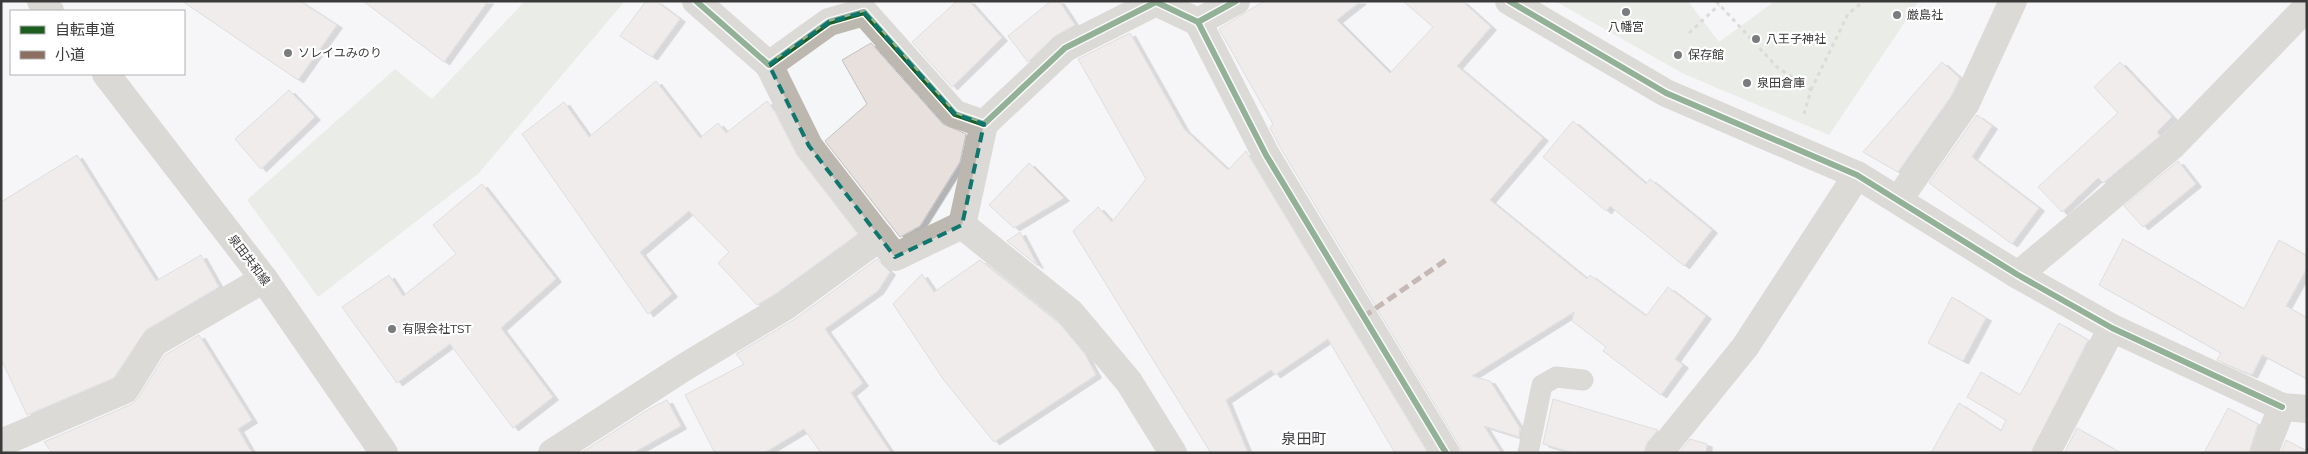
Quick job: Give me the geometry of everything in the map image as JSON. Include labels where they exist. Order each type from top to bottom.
[{"type":"main road","name":"泉田共和線","points":[[107,75],[264,279],[384,453]]},
{"type":"street","points":[[696,1],[769,65],[809,146],[895,257],[962,225]]},
{"type":"street","points":[[1198,22],[1236,1]]},
{"type":"street","points":[[1509,1],[1666,93],[1857,175],[1899,199],[2018,275],[2112,328],[2294,408],[2264,453]]},
{"type":"street","points":[[1899,199],[1966,103],[2013,1]]},
{"type":"street","points":[[962,225],[984,124],[1064,48],[1156,2],[1198,22],[1266,155],[1446,453]]},
{"type":"street","points":[[2018,275],[2172,146],[2307,7]]},
{"type":"street","points":[[769,65],[829,22],[864,12],[955,114],[984,124]]},
{"type":"street","points":[[1659,453],[1744,347],[1857,175]]},
{"type":"street","points":[[962,225],[1071,313],[1128,382],[1173,453]]},
{"type":"street","points":[[552,453],[683,368],[786,306],[880,237]]},
{"type":"street","points":[[13,444],[125,390],[154,343],[264,279]]},
{"type":"street","points":[[2046,453],[2112,328]]},
{"type":"lane","points":[[1528,453],[1542,385],[1556,377],[1583,380]]},
{"type":"path","points":[[1716,1],[1777,67],[1811,90]]},
{"type":"path","points":[[1794,148],[1811,90],[1848,14],[1864,1]]},
{"type":"path","points":[[1689,33],[1719,6]]},
{"type":"highlighted area","points":[[864,12],[955,114],[984,124],[962,225],[895,257],[809,146],[769,65],[829,22]]},
{"type":"shaded area","points":[[525,1],[625,1],[479,173],[318,297],[247,200],[395,69],[432,99]]},
{"type":"shaded area","name":"八王子神社","points":[[1555,1],[1688,1],[1719,42],[1775,1],[1919,1],[1829,135],[1684,74]]},
{"type":"building","name":"ソレイユみのり","points":[[182,1],[300,1],[337,25],[298,80]]},
{"type":"building","points":[[363,1],[488,1],[444,62]]},
{"type":"building","points":[[646,1],[656,1],[680,19],[652,57],[620,36]]},
{"type":"building","points":[[957,1],[969,1],[1002,38],[952,87],[912,42]]},
{"type":"building","points":[[1051,1],[1059,1],[1075,25],[1055,36],[1028,62],[1008,36]]},
{"type":"building","points":[[1264,1],[1361,1],[1337,20],[1390,73],[1433,27],[1403,1],[1462,1],[1491,27],[1457,66],[1543,138],[1490,200],[1587,279],[1590,275],[1646,316],[1668,287],[1706,316],[1675,359],[1683,365],[1661,395],[1603,351],[1606,347],[1572,321],[1574,312],[1472,376],[1490,381],[1520,428],[1519,437],[1484,426],[1501,453],[1462,453],[1459,445],[1280,147],[1270,128],[1273,124],[1219,29]]},
{"type":"building","points":[[1130,33],[1184,129],[1228,170],[1246,151],[1428,453],[1395,453],[1328,339],[1275,375],[1271,370],[1226,400],[1248,453],[1211,453],[1073,231],[1098,207],[1112,222],[1146,179],[1078,59]]},
{"type":"building","points":[[871,43],[943,124],[966,134],[960,162],[920,226],[900,237],[825,141],[867,104],[842,60]]},
{"type":"building","points":[[1942,62],[1960,78],[1952,95],[1898,172],[1863,152]]},
{"type":"building","points":[[2120,62],[2172,117],[2157,132],[2160,136],[2103,183],[2098,178],[2062,212],[2038,187],[2118,113],[2094,87]]},
{"type":"building","points":[[656,81],[700,138],[718,123],[726,133],[767,101],[775,112],[797,155],[858,234],[777,293],[757,305],[718,263],[729,252],[689,211],[640,252],[672,294],[648,314],[522,134],[564,102],[589,137]]},
{"type":"building","points":[[289,90],[315,117],[261,169],[235,139]]},
{"type":"building","points":[[1977,115],[1992,126],[1972,157],[2039,208],[2012,244],[1929,183]]},
{"type":"building","points":[[1573,121],[1646,184],[1650,179],[1712,230],[1684,266],[1610,206],[1606,211],[1543,157]]},
{"type":"building","points":[[77,155],[156,281],[201,255],[219,287],[146,330],[114,378],[27,415],[1,359],[1,202]]},
{"type":"building","points":[[2178,161],[2196,184],[2143,227],[2124,206]]},
{"type":"building","points":[[1029,163],[1064,198],[1014,228],[989,205]]},
{"type":"building","points":[[482,184],[556,279],[501,328],[553,397],[513,428],[450,344],[397,383],[342,307],[389,275],[403,296],[456,254],[433,225]]},
{"type":"building","points":[[1020,232],[1038,266],[1007,241]]},
{"type":"building","points":[[2123,239],[2244,309],[2279,240],[2307,256],[2307,268],[2286,306],[2307,318],[2307,379],[2262,355],[2252,375],[2217,360],[2221,353],[2099,285]]},
{"type":"building","points":[[877,259],[890,272],[878,291],[825,329],[863,383],[851,393],[891,453],[821,453],[804,429],[764,453],[715,453],[685,395],[744,364],[736,354],[795,319]]},
{"type":"building","points":[[980,260],[1060,324],[1085,354],[1096,375],[994,442],[943,379],[893,304],[922,274],[934,292]]},
{"type":"building","points":[[1952,297],[1986,318],[1963,361],[1928,343]]},
{"type":"building","points":[[2059,323],[2088,340],[2031,453],[1931,453],[1959,403],[2001,431],[2006,420],[1967,397],[1981,372],[2020,395]]},
{"type":"building","points":[[199,335],[252,420],[238,429],[252,453],[52,453],[44,442],[132,404],[138,398],[165,355]]},
{"type":"building","points":[[1553,399],[1658,430],[1647,443],[1644,453],[1573,453],[1543,444]]},
{"type":"building","points":[[667,400],[681,426],[633,453],[581,453],[649,409]]},
{"type":"building","points":[[2228,408],[2258,424],[2249,453],[2204,453]]},
{"type":"building","points":[[2077,428],[2121,453],[2064,453]]},
{"type":"building","points":[[1690,439],[1707,444],[1706,453],[1679,453]]},
{"type":"building","points":[[2286,440],[2307,451],[2307,453],[2281,453]]},
{"type":"marked path","points":[[1363,317],[1449,258]]},
{"type":"cycle path","points":[[696,1],[769,65],[829,22],[864,12],[955,114],[984,124],[1065,48],[1156,2],[1198,22],[1236,1]]},
{"type":"cycle path","points":[[1509,1],[1666,93],[1857,175],[2018,275],[2112,328],[2282,407]]},
{"type":"cycle path","points":[[1198,22],[1266,155],[1446,453]]},
{"type":"place","name":"八幡宮","points":[[1626,12]]},
{"type":"place","name":"厳島社","points":[[1897,15]]},
{"type":"place","name":"八王子神社","points":[[1756,39]]},
{"type":"place","name":"ソレイユみのり","points":[[288,53]]},
{"type":"place","name":"保存館","points":[[1678,55]]},
{"type":"place","name":"泉田倉庫","points":[[1747,83]]},
{"type":"place","name":"有限会社TST","points":[[392,329]]},
{"type":"district","name":"泉田町","points":[[1304,439]]}]
